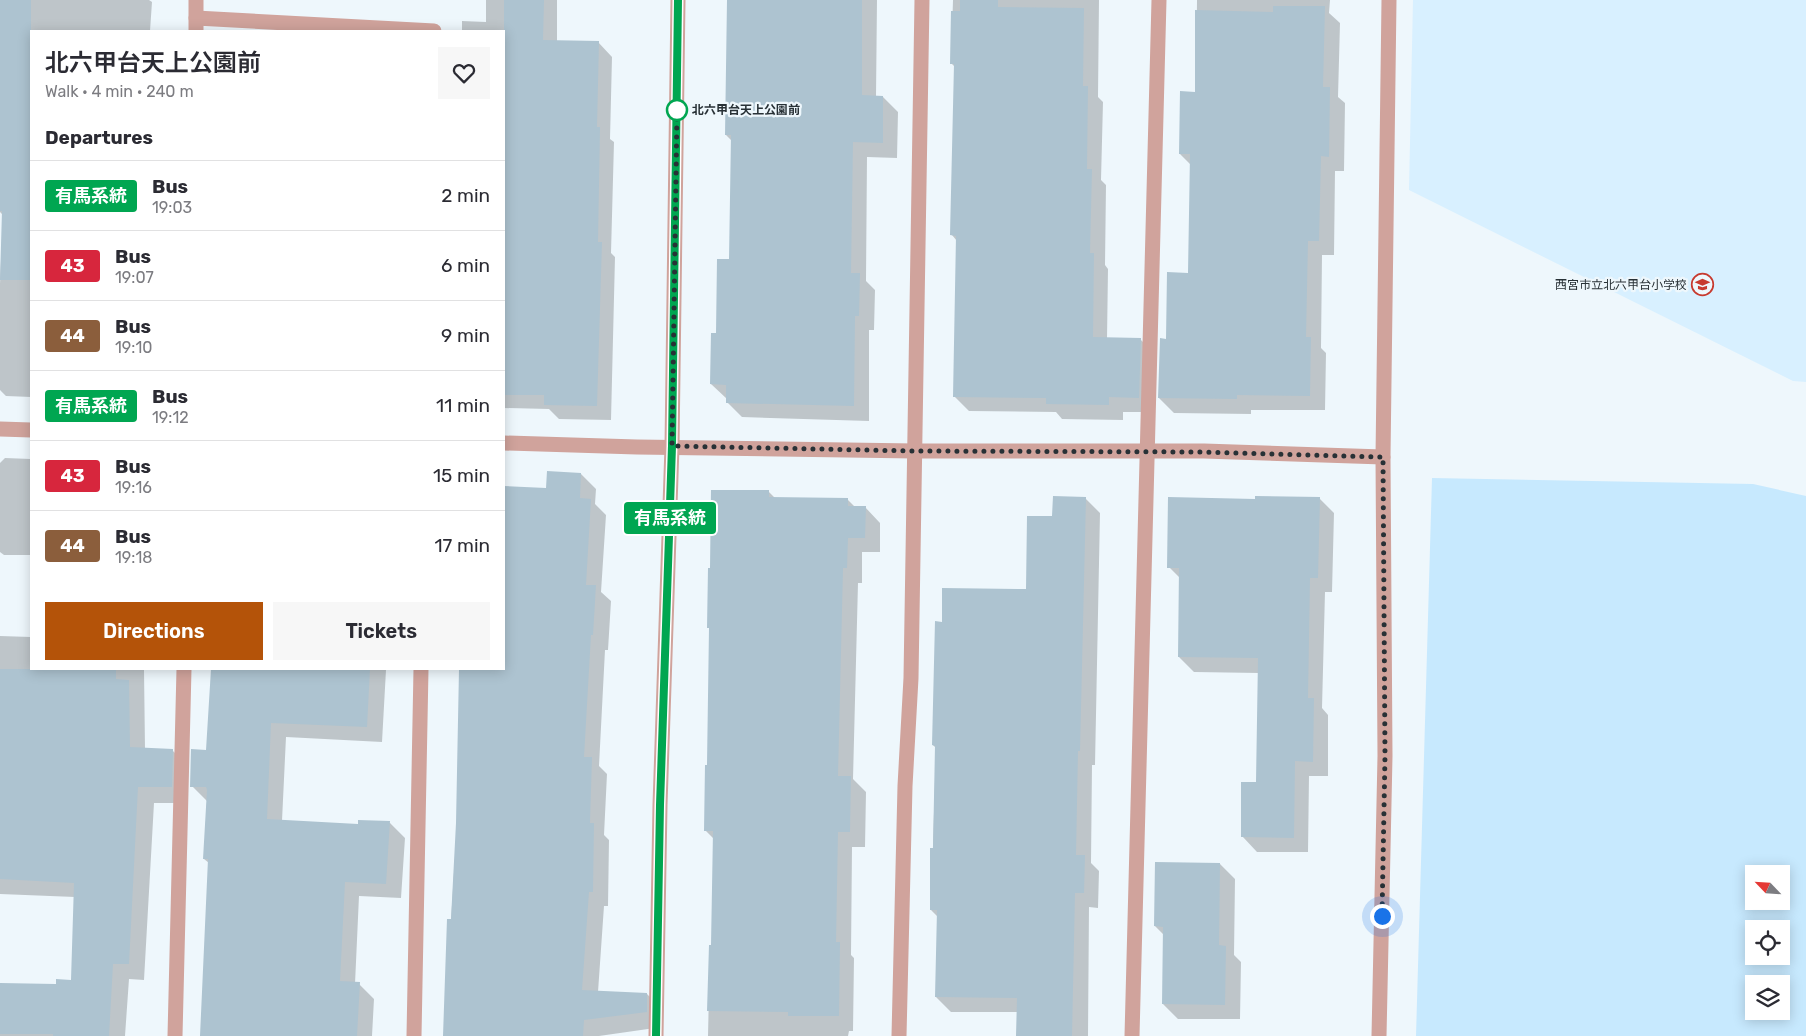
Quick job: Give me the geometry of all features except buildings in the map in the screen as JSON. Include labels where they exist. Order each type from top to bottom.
[{"type":"street","points":[[196,0],[196,25],[394,30]]},
{"type":"street","points":[[656,1036],[660,805],[672,446],[678,0]]},
{"type":"street","points":[[899,1036],[905,786],[911,678],[922,0]]},
{"type":"street","points":[[1132,1036],[1159,0]]},
{"type":"street","points":[[1380,1036],[1385,756],[1383,457],[1389,0]]},
{"type":"street","points":[[0,429],[30,430]]},
{"type":"street","points":[[505,443],[1383,457]]},
{"type":"street","points":[[175,1036],[184,670]]},
{"type":"street","points":[[414,1036],[421,670]]},
{"type":"shaded area","name":"西宮市立北六甲台小学校","points":[[1413,0],[1806,0],[1806,382],[1793,381],[1409,190]]},
{"type":"shaded area","points":[[1432,478],[1753,484],[1806,496],[1806,1036],[1416,1036]]},
{"type":"bus line","name":"有馬系統","points":[[656,1036],[655,1001],[660,805],[672,446],[678,0]]},
{"type":"place","name":"北六甲台天上公園前","points":[[677,110]]},
{"type":"place","name":"西宮市立北六甲台小学校","points":[[1703,285]]},
{"type":"route","points":[[677,110],[672,446],[915,451],[1204,452],[1383,457],[1385,756],[1382,916]]}]
